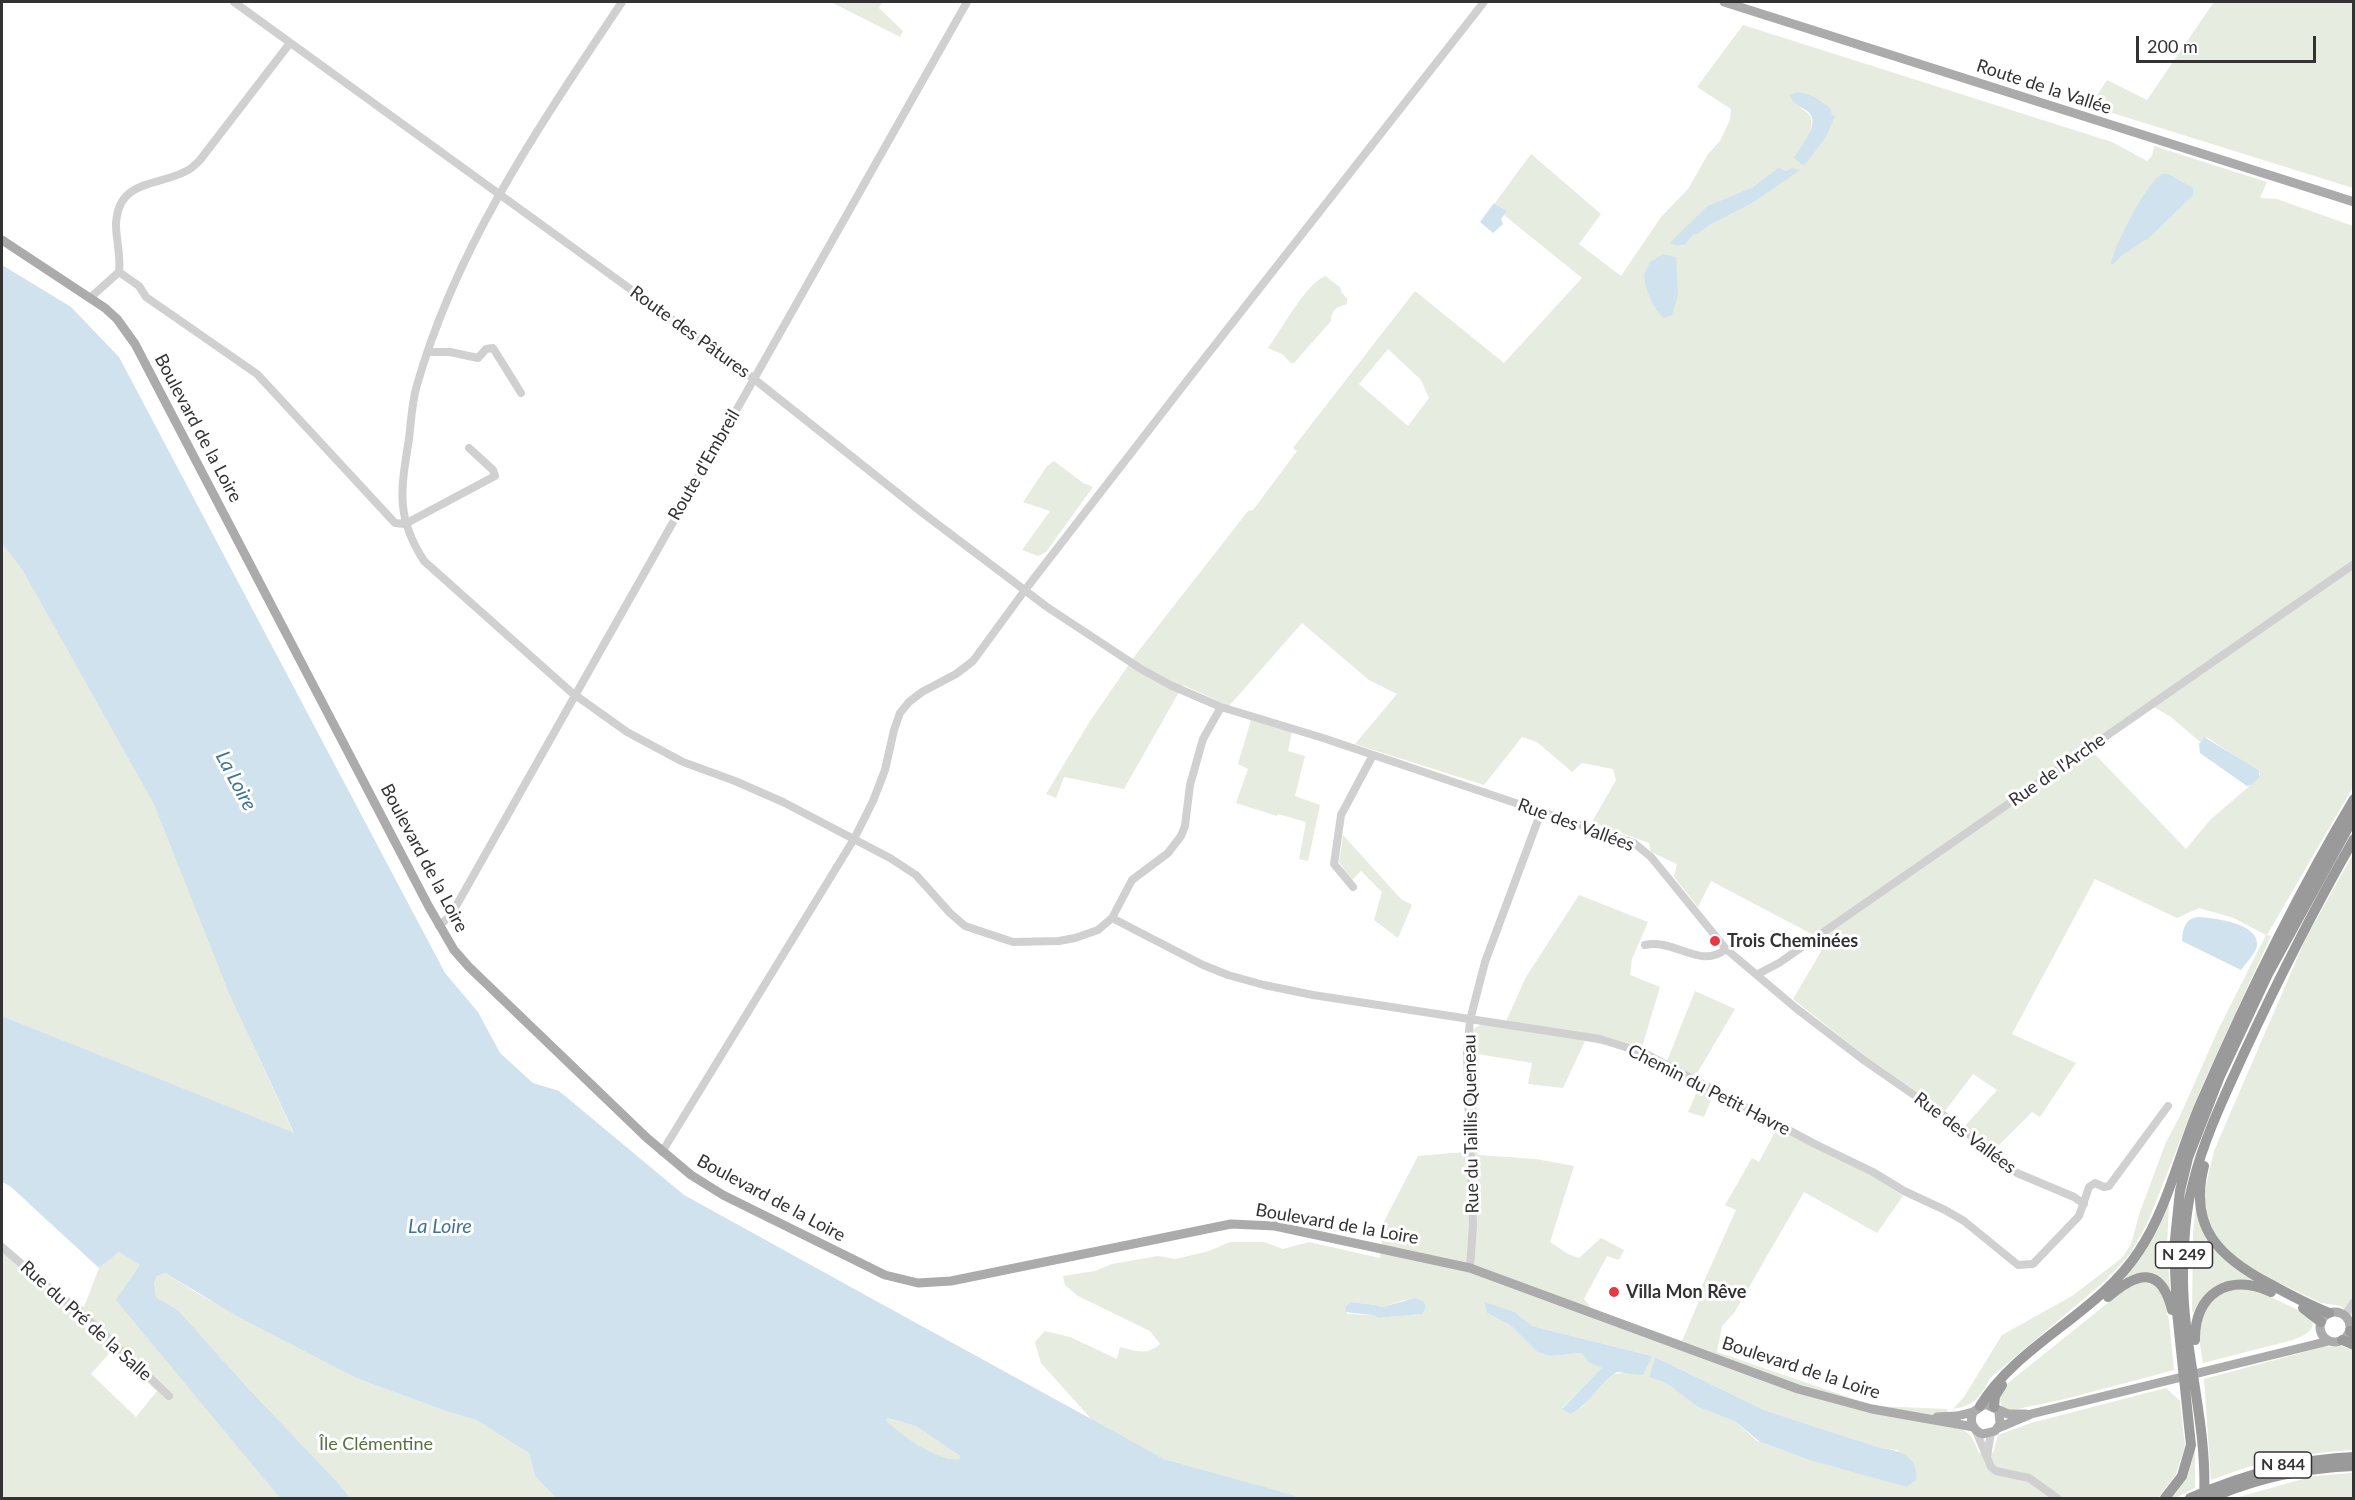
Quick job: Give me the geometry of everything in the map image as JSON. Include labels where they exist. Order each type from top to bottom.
[{"type":"highway","points":[[1976,1409],[1997,1381],[2101,1294],[2123,1273],[2138,1253],[2153,1227],[2199,1106],[2263,965],[2296,901],[2354,799]]},
{"type":"highway","name":"N 249","points":[[2165,1498],[2182,1476],[2190,1453],[2191,1440],[2177,1312],[2174,1249],[2180,1191],[2188,1158],[2220,1076],[2263,984],[2354,817]]},
{"type":"highway","name":"N 249","points":[[2204,1498],[2204,1467],[2185,1305],[2184,1249],[2192,1185],[2205,1145],[2229,1087],[2286,965],[2354,839]]},
{"type":"highway","points":[[2214,1123],[2215,1134],[2202,1174],[2200,1196],[2203,1216],[2211,1236],[2222,1253],[2246,1272],[2306,1304],[2329,1313]]},
{"type":"highway","points":[[1996,1409],[1995,1396],[2004,1383],[2122,1284],[2140,1277],[2157,1281],[2169,1298],[2186,1385]]},
{"type":"highway","points":[[2195,1392],[2195,1324],[2203,1304],[2214,1293],[2237,1284],[2253,1285],[2310,1311],[2321,1327]]},
{"type":"highway","points":[[2342,1340],[2354,1345]]},
{"type":"highway","name":"N 844","points":[[2215,1494],[2281,1466],[2354,1457]]},
{"type":"highway","name":"N 844","points":[[2190,1498],[2215,1494],[2292,1473],[2354,1466]]},
{"type":"main road","name":"Route de la Vallée","points":[[1724,2],[2354,202]]},
{"type":"main road","name":"Boulevard de la Loire","points":[[2,240],[91,297],[117,319],[135,344],[439,926],[454,950],[469,968],[662,1152],[691,1175],[723,1195],[865,1266],[908,1282],[951,1281],[1231,1224],[1275,1226],[1470,1268],[1798,1389],[1904,1416],[1975,1429]]},
{"type":"main road","points":[[2031,1414],[2008,1414],[1996,1409],[1976,1409],[1971,1420],[1975,1429],[1983,1434],[1995,1431],[2031,1414],[2297,1347],[2342,1340],[2352,1333],[2350,1322],[2345,1315],[2338,1312],[2329,1313],[2321,1327],[2297,1347]]},
{"type":"main road","points":[[2321,1327],[2329,1341]]},
{"type":"main road","name":"Boulevard de la Loire","points":[[1904,1416],[1938,1417],[1976,1409]]},
{"type":"main road","points":[[1995,1431],[2001,1420],[1996,1409]]},
{"type":"street","name":"Route des Pâtures","points":[[234,2],[754,379],[1025,590],[1115,654],[1141,669]]},
{"type":"street","points":[[622,2],[499,193],[461,268],[428,352],[417,387],[403,476],[402,510],[411,540],[424,561],[575,695],[651,747],[683,762],[759,791],[890,858],[916,875],[950,913],[965,926],[1002,939],[1026,943],[1059,941],[1089,934],[1112,918],[1132,880],[1168,853],[1181,836],[1185,826],[1190,785],[1201,746],[1209,724],[1221,707]]},
{"type":"street","name":"Route d'Embreil","points":[[439,926],[451,915],[967,2]]},
{"type":"street","points":[[662,1152],[854,839],[885,770],[900,713],[922,692],[956,674],[973,661],[1025,590],[1484,2]]},
{"type":"street","points":[[119,272],[116,223],[119,208],[130,192],[143,185],[189,170],[200,160],[290,43]]},
{"type":"street","points":[[91,297],[119,272]]},
{"type":"street","points":[[119,272],[139,286],[146,297],[257,374],[394,523],[405,524],[495,476],[493,470],[469,448]]},
{"type":"street","points":[[428,352],[450,352],[478,358],[486,349],[493,348],[521,393]]},
{"type":"street","name":"Rue de l'Arche","points":[[1758,974],[1779,963],[2354,564]]},
{"type":"street","name":"Rue des Vallées","points":[[1141,669],[1170,685],[1221,707],[1373,754],[1634,843],[1643,850],[1726,949],[1797,1009],[1865,1061],[1956,1124],[2017,1173],[2074,1197],[2084,1204]]},
{"type":"street","points":[[1353,887],[1334,864],[1341,815],[1373,754]]},
{"type":"street","name":"Rue du Taillis Queneau","points":[[1470,1268],[1473,1225],[1467,1052],[1470,1020],[1485,962],[1541,812]]},
{"type":"street","name":"Chemin du Petit Havre","points":[[1112,918],[1228,975],[1313,995],[1600,1039],[1644,1053],[1806,1140],[1945,1210],[1964,1221],[2018,1265],[2030,1265],[2039,1259],[2079,1216],[2086,1192],[2092,1184],[2109,1186],[2168,1106]]},
{"type":"street","points":[[1644,945],[1663,944],[1698,956],[1708,957],[1726,949]]},
{"type":"street","name":"Rue du Pré de la Salle","points":[[2,1247],[76,1308],[169,1396]]},
{"type":"street","points":[[2345,1315],[2354,1302]]},
{"type":"street","points":[[1975,1429],[1991,1467],[1996,1471],[2029,1478],[2057,1498]]},
{"type":"street","points":[[1987,1458],[1995,1431]]},
{"type":"green space","points":[[831,2],[882,2],[879,8],[903,31],[900,37]]},
{"type":"green space","points":[[2214,2],[2353,2],[2353,188],[2090,106],[2107,80],[2147,100]]},
{"type":"green space","points":[[1743,25],[2112,142],[2147,161],[2152,156],[2154,146],[2267,182],[2260,198],[2277,199],[2353,226],[2353,787],[2267,935],[2271,936],[2201,1088],[2147,1224],[2130,1254],[2105,1281],[1990,1378],[1972,1403],[1960,1408],[1953,1409],[1964,1397],[2002,1335],[2072,1296],[2122,1258],[2131,1244],[2140,1212],[2166,1142],[2218,1030],[2266,935],[2234,918],[2199,908],[2177,918],[2095,879],[2012,1034],[2076,1063],[2040,1117],[2032,1112],[1995,1149],[1965,1126],[1997,1090],[1973,1074],[1945,1111],[1869,1059],[1793,999],[1826,943],[1711,881],[1698,907],[1674,877],[1677,864],[1651,852],[1649,843],[1592,822],[1616,780],[1613,769],[1582,763],[1572,772],[1537,742],[1522,737],[1484,785],[1355,744],[1397,694],[1369,680],[1302,623],[1229,706],[1183,685],[1124,789],[1064,777],[1056,798],[1046,794],[1090,721],[1137,653],[1248,511],[1253,510],[1297,451],[1293,448],[1415,291],[1504,363],[1582,278],[1504,215],[1507,211],[1495,203],[1531,154],[1601,214],[1579,244],[1621,276],[1661,217],[1688,189],[1708,154],[1720,141],[1730,120],[1731,109],[1697,87]],"holes":[[[1796,106],[1834,120],[1830,124],[1826,137],[1810,132],[1811,118]],[[1779,167],[1787,171],[1799,170],[1751,204],[1708,226],[1698,234],[1694,234],[1685,245],[1671,243],[1707,206],[1753,187]],[[1388,349],[1421,380],[1429,398],[1408,426],[1359,384]],[[2147,703],[2171,717],[2200,742],[2203,738],[2208,738],[2260,773],[2260,777],[2210,820],[2186,849],[2086,745]]]},
{"type":"green space","points":[[1325,276],[1340,287],[1347,298],[1347,304],[1335,309],[1331,321],[1294,363],[1291,363],[1282,354],[1268,348],[1294,308],[1310,288]]},
{"type":"green space","points":[[1054,461],[1083,483],[1093,487],[1046,552],[1038,556],[1022,550],[1050,511],[1023,502],[1047,466]]},
{"type":"green space","points":[[2,513],[48,594],[62,640],[117,737],[169,809],[253,1045],[294,1134],[2,1016]]},
{"type":"green space","points":[[1251,720],[1292,732],[1288,751],[1305,756],[1295,796],[1320,805],[1308,861],[1299,859],[1306,822],[1278,814],[1277,816],[1236,803],[1248,769],[1238,764]]},
{"type":"green space","points":[[1343,835],[1401,899],[1412,905],[1398,938],[1374,920],[1382,892],[1361,871],[1352,880],[1339,862]]},
{"type":"green space","points":[[2353,854],[2353,1324],[2351,1316],[2341,1306],[2321,1303],[2267,1277],[2260,1292],[2311,1316],[2312,1325],[2309,1332],[2293,1340],[2203,1363],[2198,1332],[2200,1319],[2192,1311],[2193,1232],[2196,1205],[2205,1190],[2214,1151],[2306,938]]},
{"type":"green space","points":[[1579,895],[1648,922],[1632,959],[1630,975],[1660,987],[1642,1047],[1667,1061],[1695,991],[1735,1009],[1696,1075],[1716,1088],[1704,1117],[1688,1112],[1699,1087],[1621,1048],[1585,1041],[1563,1088],[1528,1084],[1532,1063],[1472,1053],[1472,1030],[1480,1025],[1504,1026],[1526,977]]},
{"type":"green space","points":[[1464,1106],[1477,1106],[1478,1155],[1536,1159],[1574,1166],[1550,1242],[1568,1254],[1579,1258],[1601,1238],[1624,1250],[1619,1260],[1607,1256],[1584,1299],[1591,1308],[1682,1341],[1699,1301],[1697,1297],[1736,1210],[1725,1205],[1752,1158],[1759,1162],[1777,1128],[1872,1175],[1903,1196],[1877,1233],[1804,1192],[1734,1313],[1722,1326],[1717,1352],[1874,1406],[1947,1409],[1948,1427],[1965,1431],[1974,1441],[1979,1453],[1993,1453],[1998,1435],[2031,1423],[2166,1388],[2180,1401],[2185,1447],[2176,1474],[2158,1498],[1297,1498],[1164,1459],[1093,1421],[1041,1363],[1035,1342],[1045,1331],[1070,1337],[1117,1359],[1120,1347],[1146,1351],[1160,1344],[1150,1331],[1078,1296],[1065,1285],[1063,1276],[1158,1256],[1176,1259],[1209,1251],[1230,1242],[1264,1242],[1283,1249],[1309,1242],[1380,1258],[1382,1243],[1379,1231],[1418,1156],[1465,1152]],"holes":[[[1404,1300],[1425,1305],[1425,1310],[1420,1314],[1378,1318],[1373,1315],[1347,1314],[1346,1306],[1350,1302],[1382,1307]],[[1484,1303],[1515,1312],[1532,1326],[1652,1356],[1624,1373],[1614,1374],[1583,1406],[1573,1413],[1562,1408],[1603,1368],[1588,1362],[1582,1353],[1550,1356],[1537,1352],[1510,1325],[1487,1313]],[[1655,1357],[1764,1410],[1881,1448],[1898,1450],[1906,1487],[1802,1457],[1757,1441],[1736,1422],[1698,1407],[1666,1383],[1649,1377]]]},
{"type":"green space","points":[[2167,1202],[2169,1204],[2167,1246],[2170,1289],[2163,1295],[2169,1321],[2174,1370],[2065,1399],[2013,1410],[2003,1409],[2000,1398],[2003,1387],[2119,1294],[2125,1277]]},
{"type":"green space","points":[[2,1243],[48,1284],[84,1307],[99,1268],[119,1252],[141,1265],[140,1326],[280,1498],[2,1498]],"holes":[[[112,1350],[157,1391],[136,1417],[91,1374]]]},
{"type":"green space","name":"Île Clémentine","points":[[165,1273],[202,1296],[356,1378],[476,1420],[529,1453],[535,1476],[556,1498],[350,1498],[178,1310],[156,1297],[154,1283],[157,1276]]},
{"type":"green space","points":[[2341,1346],[2354,1350],[2353,1450],[2281,1459],[2247,1467],[2211,1480],[2204,1379],[2323,1347]]},
{"type":"green space","points":[[888,1418],[916,1426],[960,1456],[960,1459],[950,1459],[919,1447],[884,1420]]},
{"type":"green space","points":[[2195,1444],[2195,1488],[2175,1498],[2168,1498],[2188,1475]]},
{"type":"green space","points":[[2353,1473],[2353,1498],[2235,1498],[2314,1476]]},
{"type":"water","points":[[1798,92],[1819,100],[1830,108],[1832,115],[1835,116],[1826,137],[1804,166],[1794,158],[1809,134],[1813,121],[1807,111],[1792,99],[1790,95]]},
{"type":"water","points":[[1779,167],[1786,171],[1792,168],[1800,170],[1751,204],[1708,226],[1698,234],[1694,234],[1685,245],[1670,243],[1707,206],[1753,187]]},
{"type":"water","points":[[2163,174],[2168,174],[2193,188],[2193,195],[2150,237],[2121,256],[2112,265],[2113,255],[2132,214],[2149,187]]},
{"type":"water","points":[[1494,203],[1507,211],[1501,219],[1503,224],[1493,233],[1480,222]]},
{"type":"water","points":[[1663,254],[1676,257],[1678,295],[1672,315],[1664,318],[1650,298],[1644,275],[1650,262]]},
{"type":"water","name":"La Loire","points":[[2,265],[71,307],[119,357],[445,973],[478,1012],[500,1053],[533,1083],[559,1091],[684,1195],[1164,1459],[1297,1498],[556,1498],[535,1476],[529,1453],[476,1420],[356,1378],[237,1316],[165,1273],[157,1276],[154,1283],[156,1297],[178,1310],[350,1498],[280,1498],[116,1300],[140,1265],[119,1252],[99,1268],[10,1186],[2,1182],[2,1016],[294,1133],[229,993],[154,804],[22,569],[2,543]],"holes":[[[888,1418],[916,1426],[960,1456],[960,1459],[951,1459],[930,1452],[910,1440],[885,1420]]]},
{"type":"water","points":[[2204,737],[2258,770],[2260,777],[2247,786],[2200,753],[2199,744]]},
{"type":"water","points":[[2198,917],[2235,923],[2251,932],[2256,938],[2257,946],[2241,970],[2182,941],[2187,923]]},
{"type":"water","points":[[1416,1298],[1424,1302],[1426,1308],[1422,1314],[1378,1318],[1373,1315],[1345,1312],[1350,1302],[1382,1307]]},
{"type":"water","points":[[1484,1302],[1515,1312],[1532,1326],[1652,1356],[1643,1375],[1617,1372],[1584,1405],[1571,1414],[1562,1409],[1602,1368],[1588,1362],[1582,1353],[1550,1356],[1537,1352],[1510,1325],[1487,1313]]},
{"type":"water","points":[[1655,1357],[1764,1410],[1901,1453],[1907,1456],[1915,1466],[1916,1480],[1906,1487],[1810,1460],[1760,1442],[1736,1422],[1698,1407],[1666,1383],[1649,1377]]},
{"type":"place","name":"Trois Cheminées","points":[[1715,941]]},
{"type":"place","name":"Villa Mon Rêve","points":[[1614,1292]]}]
